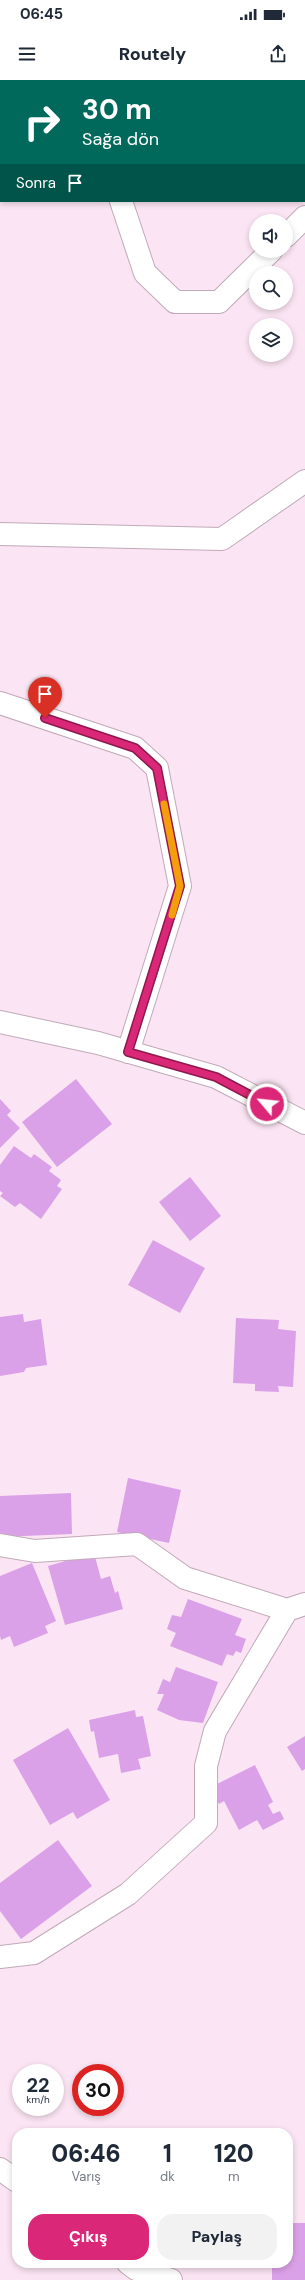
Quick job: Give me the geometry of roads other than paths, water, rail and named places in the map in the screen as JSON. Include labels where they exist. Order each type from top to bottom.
[{"type":"street","points":[[121,202],[145,273],[175,302],[219,302],[264,258]]},
{"type":"street","points":[[293,229],[305,217]]},
{"type":"street","points":[[0,534],[222,539],[305,481]]},
{"type":"street","points":[[0,702],[135,748],[157,768],[180,886],[128,1052]]},
{"type":"street","points":[[0,1022],[98,1043],[216,1077],[305,1124]]},
{"type":"street","points":[[0,1545],[35,1551],[137,1544],[185,1578],[296,1607],[215,1731],[206,1766],[206,1823],[128,1894],[34,1954],[0,1957]]},
{"type":"street","points":[[0,2169],[12,2177]]},
{"type":"street","points":[[135,2268],[171,2280]]}]
